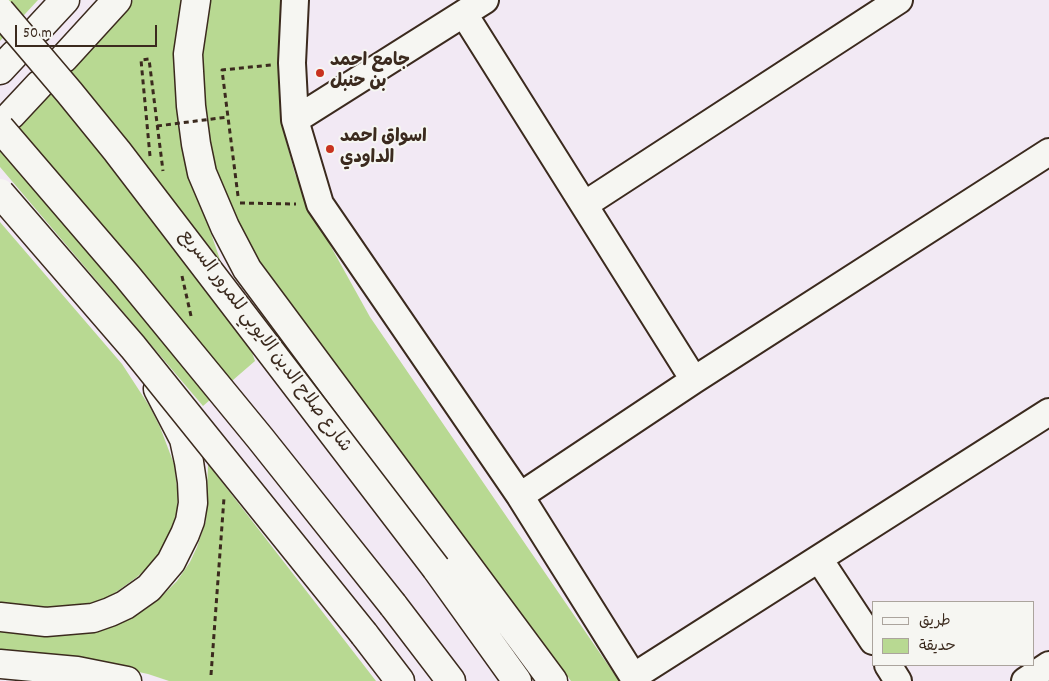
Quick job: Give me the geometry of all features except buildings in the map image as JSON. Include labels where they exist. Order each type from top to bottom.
[{"type":"highway","points":[[39,28],[65,0]]},
{"type":"highway","points":[[64,58],[118,0]]},
{"type":"highway","points":[[196,0],[188,54],[194,134],[202,173],[225,227],[248,268],[278,312],[553,681]]},
{"type":"highway","name":"شارع صلاح الدين الايوبي للمرور السريع","points":[[0,11],[117,151],[436,568],[517,681]]},
{"type":"highway","points":[[38,85],[5,122],[127,276],[260,438],[451,681]]},
{"type":"highway","points":[[0,193],[133,348],[400,681]]},
{"type":"highway","points":[[0,617],[46,622],[92,618],[110,612],[125,605],[149,588],[171,562],[185,534],[190,521],[193,503],[190,462],[184,439],[168,406],[133,348]]},
{"type":"highway","points":[[0,664],[78,671],[127,681]]},
{"type":"street","points":[[295,0],[292,63],[295,120],[320,204],[520,496],[635,679],[1049,412]]},
{"type":"street","points":[[584,205],[899,0]]},
{"type":"street","points":[[295,120],[474,7],[584,205],[694,380]]},
{"type":"street","points":[[520,496],[694,380],[1049,152]]},
{"type":"street","points":[[819,559],[872,640]]},
{"type":"street","points":[[1025,681],[1049,665]]},
{"type":"street","points":[[889,666],[898,681]]},
{"type":"path","points":[[150,164],[141,60],[149,60],[162,170]]},
{"type":"path","points":[[292,63],[222,70],[239,203],[320,204]]},
{"type":"path","points":[[158,126],[228,118]]},
{"type":"path","points":[[180,267],[192,320]]},
{"type":"path","points":[[211,675],[225,506]]},
{"type":"green space","points":[[5,0],[38,0],[0,41],[0,6]]},
{"type":"green space","points":[[133,0],[184,0],[186,156],[255,361],[203,406],[0,167],[0,144]]},
{"type":"green space","points":[[203,0],[281,0],[278,54],[279,91],[285,137],[295,174],[330,245],[370,317],[619,681],[571,681],[233,225],[219,184],[199,105]]},
{"type":"green space","points":[[0,222],[122,364],[150,407],[174,464],[178,495],[177,512],[168,538],[155,561],[112,595],[78,607],[61,610],[0,607]]},
{"type":"green space","points":[[208,464],[376,681],[169,681],[148,674],[83,660],[0,653],[0,628],[115,624],[146,609],[160,598],[177,581],[190,562],[197,547],[206,521]]},
{"type":"place","name":"جامع احمد بن حنبل","points":[[320,73]]},
{"type":"place","name":"اسواق احمد الداودي","points":[[330,149]]}]
